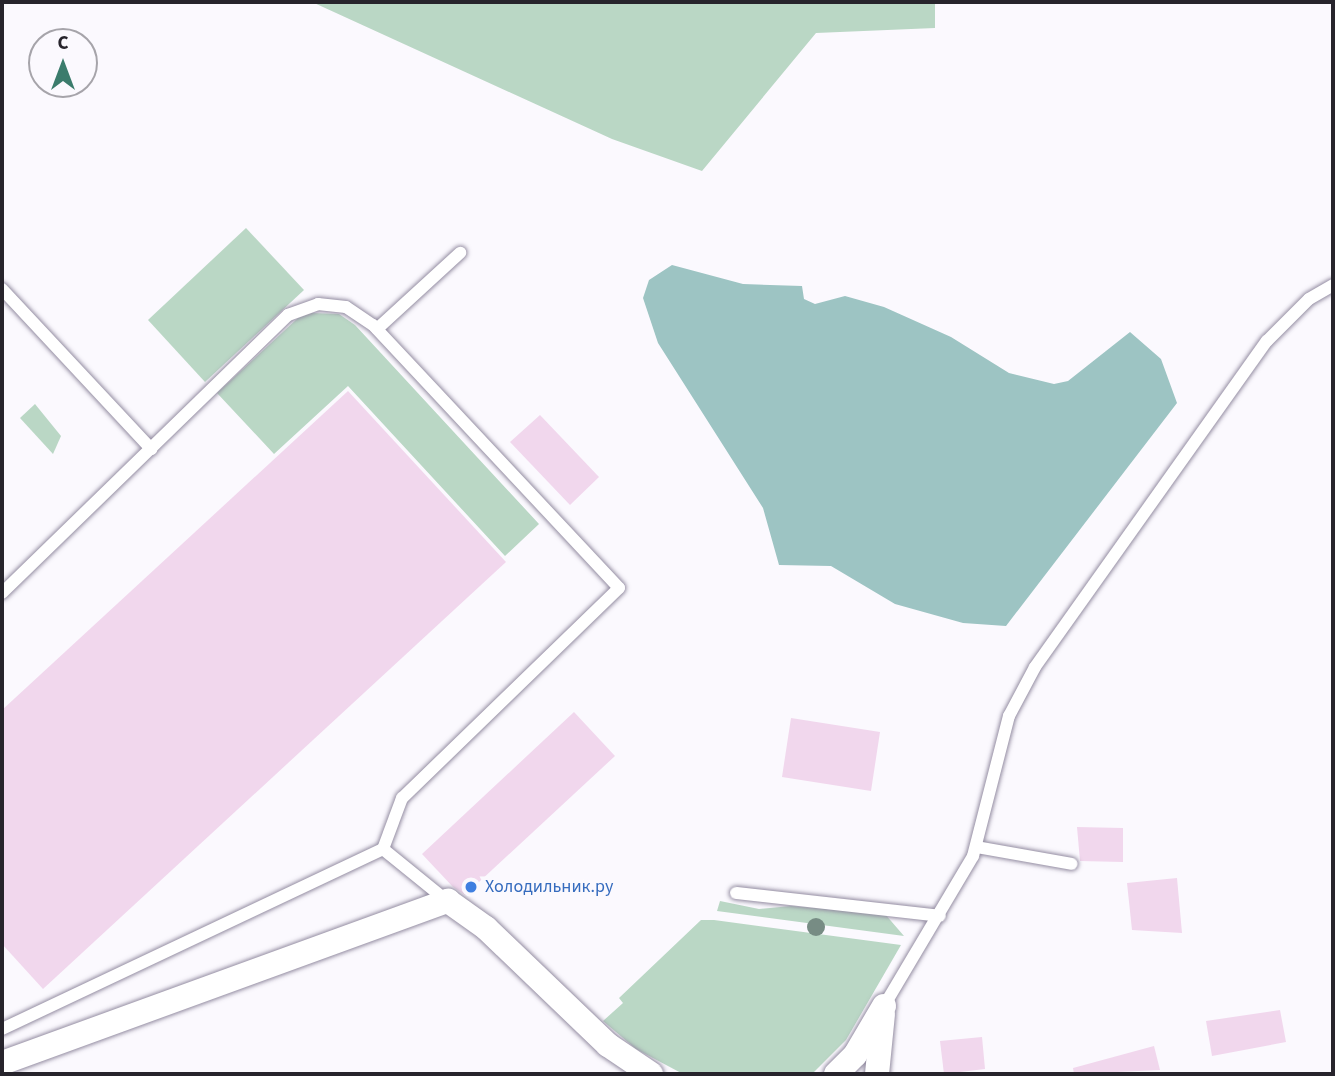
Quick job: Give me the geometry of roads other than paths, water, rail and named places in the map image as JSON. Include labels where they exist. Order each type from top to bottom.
[{"type":"street","points":[[2,1063],[448,901],[486,928],[608,1045],[651,1074]]},
{"type":"street","points":[[836,1074],[855,1055],[884,1006]]},
{"type":"street","points":[[877,1074],[884,1006]]},
{"type":"lane","points":[[377,328],[460,253]]},
{"type":"lane","points":[[884,1006],[940,916],[976,847],[1009,716],[1035,667],[1267,341],[1309,299],[1333,285]]},
{"type":"lane","points":[[2,289],[151,449]]},
{"type":"lane","points":[[2,593],[299,309],[346,307],[377,328],[618,588],[402,798],[383,849],[2,1029]]},
{"type":"lane","points":[[976,847],[1072,864]]},
{"type":"lane","points":[[383,849],[448,901]]},
{"type":"lane","points":[[737,893],[940,916]]},
{"type":"water","points":[[672,265],[743,284],[802,286],[804,299],[815,304],[845,296],[884,307],[951,337],[1009,373],[1054,384],[1068,381],[1130,332],[1161,359],[1177,403],[1006,626],[963,623],[895,604],[831,566],[779,565],[763,508],[658,343],[643,298],[649,280]]},
{"type":"place","name":"Холодильник.ру","points":[[471,887]]}]
